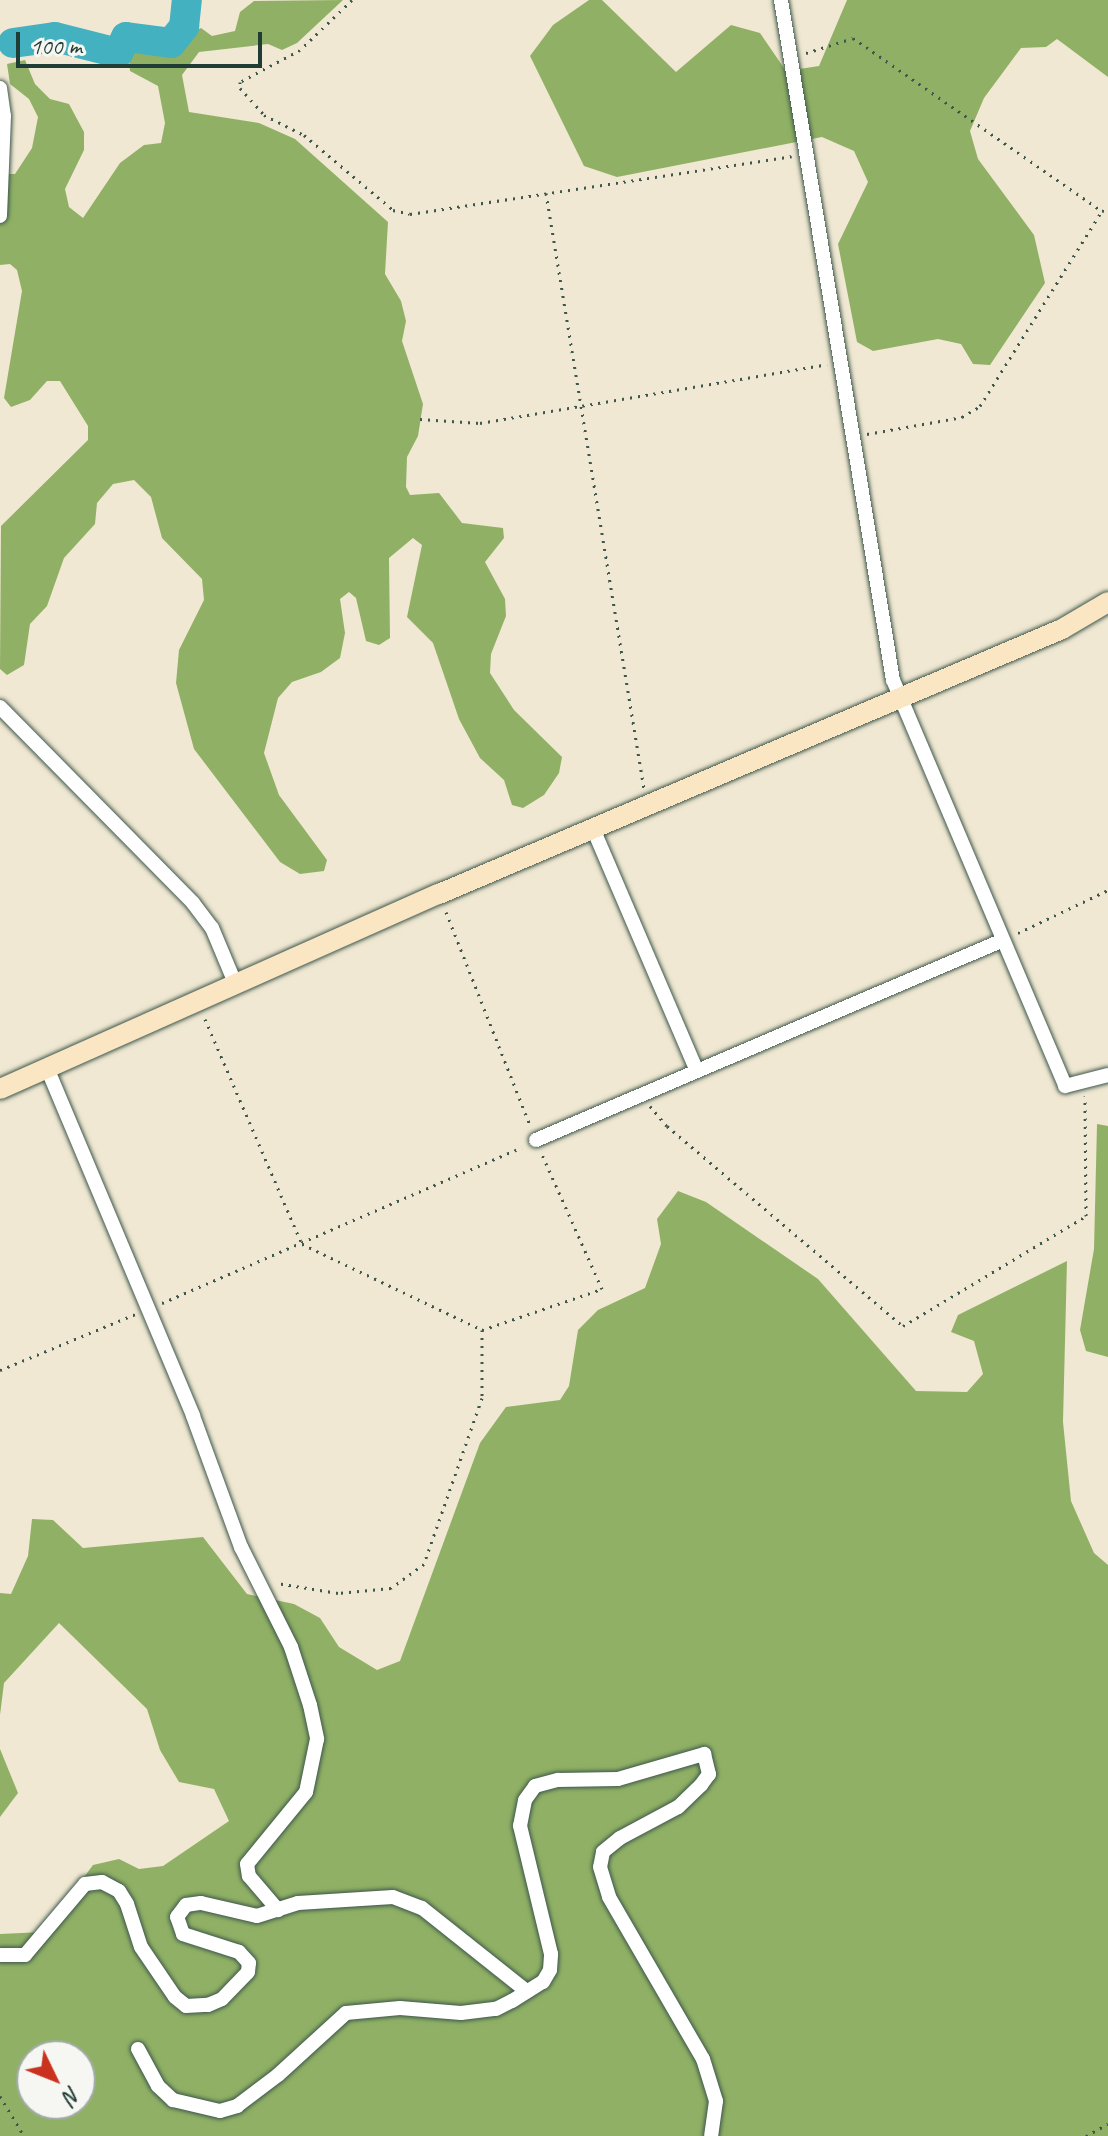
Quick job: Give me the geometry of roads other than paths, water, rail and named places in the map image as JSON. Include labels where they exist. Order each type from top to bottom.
[{"type":"street","points":[[781,0],[851,437],[900,699],[1065,1086],[1085,1084],[1108,1075]]},
{"type":"street","points":[[0,88],[4,116],[0,216]]},
{"type":"street","points":[[0,1089],[439,894],[594,831],[1062,629],[1108,602]]},
{"type":"street","points":[[0,707],[193,903],[212,928],[235,983]]},
{"type":"street","points":[[594,831],[697,1071]]},
{"type":"street","points":[[536,1140],[643,1097],[1001,941]]},
{"type":"street","points":[[47,1068],[259,1581],[291,1647],[317,1739],[306,1792],[247,1864],[249,1876],[278,1910]]},
{"type":"street","points":[[138,2049],[158,2086],[173,2100],[220,2111],[237,2106],[278,2075],[346,2013],[362,2008],[496,2009],[543,1982],[551,1954],[522,1849],[525,1800],[535,1786],[558,1780],[618,1779],[704,1754],[709,1774],[701,1785],[678,1807],[620,1838],[603,1852],[600,1867],[609,1897],[703,2059],[716,2101],[711,2136]]},
{"type":"street","points":[[0,1955],[25,1955],[85,1884],[102,1882],[119,1891],[141,1947],[175,1997],[186,2006],[208,2005],[230,1990],[248,1972],[249,1963],[239,1952],[183,1934],[177,1917],[186,1905],[201,1903],[257,1916],[298,1903],[393,1897],[422,1908],[525,1990]]},
{"type":"waterway","points":[[13,43],[55,37],[118,53],[126,37],[171,43],[184,27],[187,0]]}]
